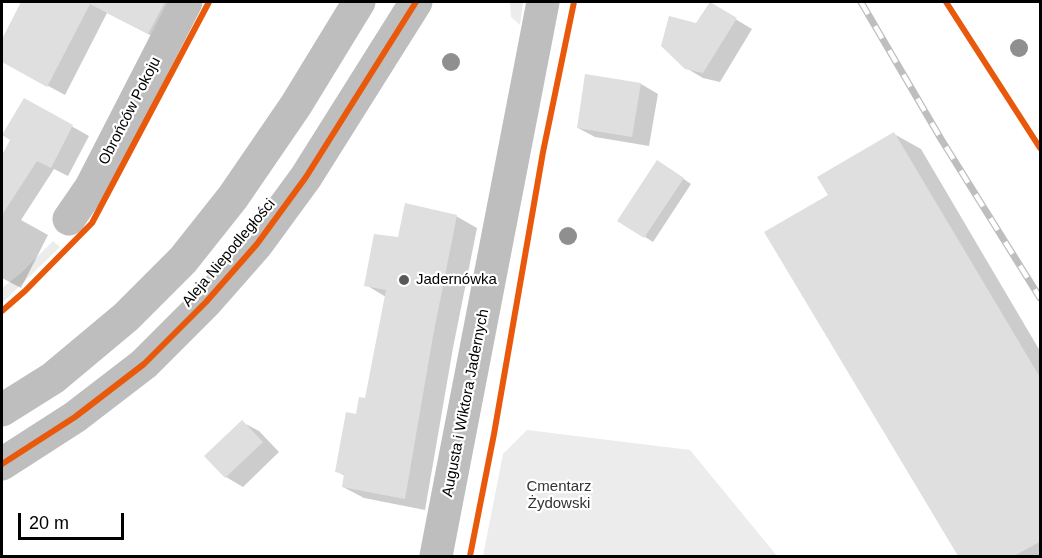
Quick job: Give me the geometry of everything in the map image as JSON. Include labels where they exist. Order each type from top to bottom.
[{"type":"street","name":"Obrońców Pokoju","points":[[69,219],[91,187],[186,2]]},
{"type":"street","name":"Aleja Niepodległości","points":[[2,464],[75,417],[144,364],[206,302],[257,244],[306,177],[416,2]]},
{"type":"street","name":"Augusta i Wiktora Jadernych","points":[[436,556],[543,2]]},
{"type":"street","name":"Aleja Niepodległości","points":[[2,410],[53,378],[126,317],[183,260],[233,198],[296,105],[358,4]]},
{"type":"green space","points":[[510,2],[523,2],[520,25],[511,17]]},
{"type":"green space","points":[[53,241],[60,247],[2,303],[2,288],[21,273]]},
{"type":"green space","name":"Cmentarz Żydowski","points":[[527,430],[690,450],[777,556],[483,556],[503,454]]},
{"type":"building","points":[[21,2],[165,2],[148,34],[90,4],[47,87],[2,62],[2,39]]},
{"type":"building","points":[[710,2],[737,18],[703,73],[685,69],[661,46],[669,16],[696,23]]},
{"type":"building","points":[[585,74],[641,83],[632,137],[577,128]]},
{"type":"building","points":[[24,98],[73,125],[51,168],[37,161],[2,215],[2,155],[10,140],[2,135]]},
{"type":"building","points":[[894,132],[1041,379],[1041,541],[1014,556],[958,556],[764,232],[828,195],[817,177]]},
{"type":"building","points":[[657,160],[684,178],[644,238],[617,221]]},
{"type":"building","points":[[405,203],[457,215],[433,336],[405,499],[342,487],[344,474],[335,472],[346,412],[356,414],[359,397],[365,398],[386,290],[364,286],[374,234],[398,237]]},
{"type":"building","points":[[242,420],[263,442],[225,478],[204,456]]},
{"type":"railway","points":[[861,2],[941,139],[1040,298]]},
{"type":"cycle path","points":[[2,311],[92,223],[209,2]]},
{"type":"cycle path","points":[[2,464],[75,417],[144,364],[206,302],[257,244],[306,177],[416,2]]},
{"type":"cycle path","points":[[470,556],[494,434],[543,152],[574,2]]},
{"type":"cycle path","points":[[946,2],[1040,148]]},
{"type":"place","name":"Jadernówka","points":[[404,280]]}]
